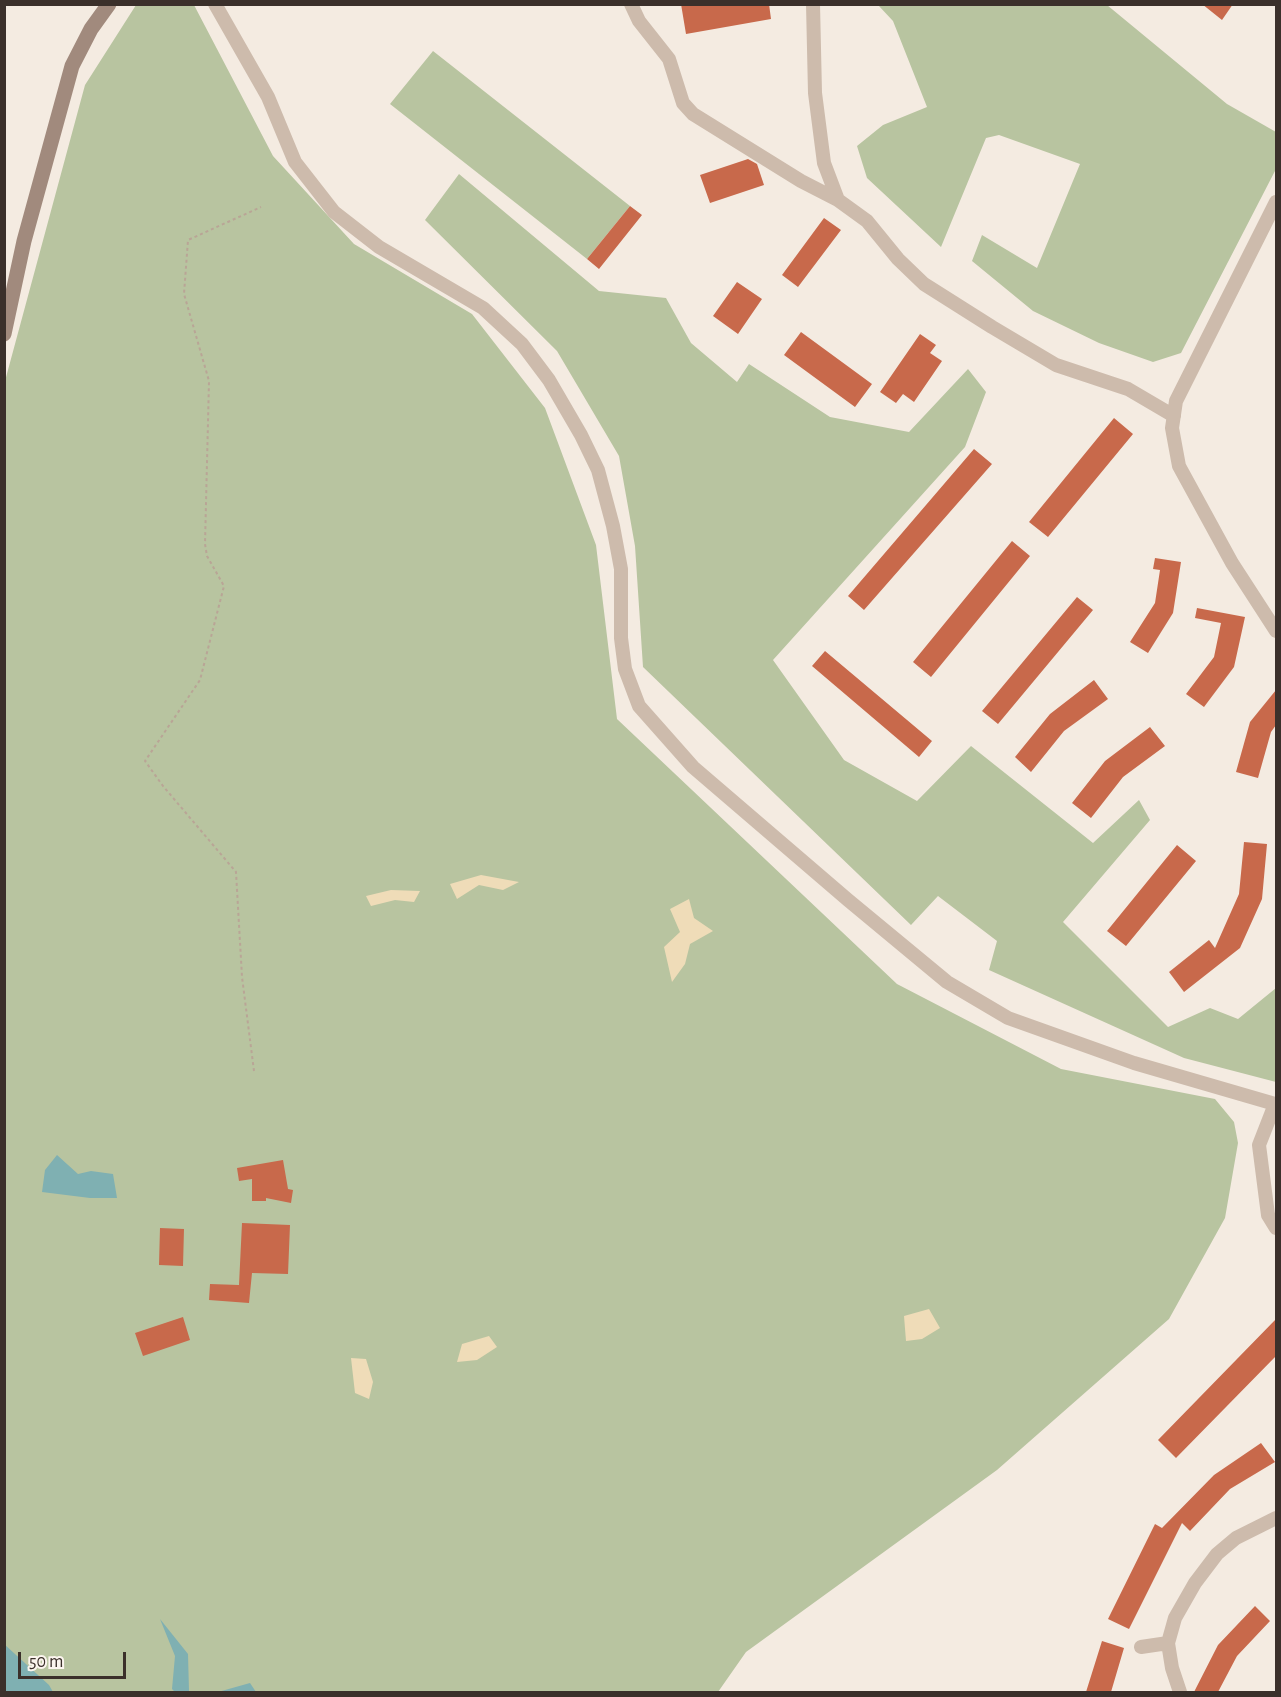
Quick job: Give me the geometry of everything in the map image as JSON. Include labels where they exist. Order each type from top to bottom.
[{"type":"street","points":[[4,334],[24,242],[72,66],[91,28],[109,4]]},
{"type":"street","points":[[215,4],[268,97],[295,162],[334,212],[379,247],[483,308],[522,344],[549,381],[581,435],[598,470],[613,526],[621,569],[621,638],[625,669],[639,706],[693,767],[948,982],[1008,1018],[1134,1064],[1276,1104],[1258,1145],[1268,1215],[1276,1228]]},
{"type":"street","points":[[632,4],[639,21],[669,59],[683,103],[693,114],[801,181],[838,200],[867,221],[898,259],[924,284],[992,327],[1056,365],[1128,389],[1174,416]]},
{"type":"street","points":[[813,4],[814,93],[824,163],[838,200]]},
{"type":"street","points":[[1276,202],[1176,401],[1172,428],[1179,466],[1232,563],[1276,632]]},
{"type":"street","points":[[1180,1692],[1172,1668],[1168,1643],[1174,1618],[1195,1583],[1217,1554],[1236,1538],[1276,1518]]},
{"type":"street","points":[[1141,1647],[1168,1643]]},
{"type":"path","points":[[254,1071],[242,977],[236,872],[163,786],[145,761],[200,680],[224,586],[207,556],[205,544],[209,381],[184,294],[188,240],[261,207]]},
{"type":"green space","points":[[136,5],[194,5],[273,156],[354,244],[472,314],[545,408],[596,545],[617,719],[897,984],[1061,1069],[1215,1099],[1234,1122],[1238,1143],[1225,1218],[1169,1319],[997,1470],[746,1652],[718,1692],[5,1692],[5,381],[85,85]]},
{"type":"green space","points":[[878,5],[1107,5],[1227,104],[1276,132],[1276,169],[1181,353],[1153,362],[1099,343],[1033,311],[972,261],[982,235],[1037,268],[1080,164],[999,135],[986,138],[941,247],[867,178],[857,146],[883,125],[927,107],[893,21]]},
{"type":"green space","points":[[433,51],[630,206],[587,259],[390,104]]},
{"type":"green space","points":[[459,174],[599,291],[666,298],[691,343],[737,382],[749,364],[830,417],[909,432],[968,369],[986,392],[965,447],[773,660],[844,760],[917,801],[971,746],[1093,843],[1139,800],[1150,820],[1063,922],[1168,1027],[1210,1008],[1238,1019],[1276,988],[1276,1082],[1184,1058],[989,970],[997,941],[938,896],[911,925],[643,667],[635,546],[619,456],[557,351],[425,220]]},
{"type":"sand","points":[[481,875],[519,882],[503,890],[479,885],[457,899],[450,884]]},
{"type":"sand","points":[[391,890],[420,891],[414,902],[395,900],[371,906],[366,896]]},
{"type":"sand","points":[[689,899],[694,918],[713,931],[690,944],[685,964],[672,982],[664,947],[680,932],[670,909]]},
{"type":"sand","points":[[929,1309],[940,1328],[922,1339],[906,1341],[904,1316]]},
{"type":"sand","points":[[489,1336],[497,1347],[477,1360],[457,1362],[462,1344]]},
{"type":"sand","points":[[351,1358],[366,1359],[373,1382],[369,1399],[355,1393]]},
{"type":"water","points":[[57,1155],[78,1174],[91,1171],[113,1174],[117,1198],[90,1198],[42,1192],[45,1170]]},
{"type":"water","points":[[160,1619],[188,1654],[188,1692],[175,1692],[172,1689],[175,1656]]},
{"type":"water","points":[[4,1644],[49,1685],[53,1692],[5,1692]]},
{"type":"water","points":[[250,1683],[256,1692],[218,1692]]},
{"type":"building","points":[[681,4],[769,4],[771,19],[686,34]]},
{"type":"building","points":[[1202,4],[1233,4],[1222,20]]},
{"type":"building","points":[[748,159],[757,164],[764,185],[710,203],[700,175]]},
{"type":"building","points":[[630,206],[642,215],[599,269],[587,259]]},
{"type":"building","points":[[824,218],[841,230],[798,287],[782,275]]},
{"type":"building","points":[[737,282],[762,299],[738,334],[713,316]]},
{"type":"building","points":[[801,332],[872,384],[855,407],[784,355]]},
{"type":"building","points":[[920,334],[936,345],[930,353],[942,361],[914,402],[903,394],[896,403],[880,392]]},
{"type":"building","points":[[1114,418],[1133,434],[1048,537],[1029,522]]},
{"type":"building","points":[[974,449],[992,464],[864,610],[848,596]]},
{"type":"building","points":[[1012,541],[1030,556],[931,677],[913,662]]},
{"type":"building","points":[[1155,558],[1181,562],[1173,613],[1148,653],[1130,642],[1155,603],[1160,570],[1153,569]]},
{"type":"building","points":[[1077,597],[1093,610],[998,724],[982,711]]},
{"type":"building","points":[[1197,608],[1245,617],[1234,667],[1204,707],[1186,694],[1214,657],[1221,623],[1195,618]]},
{"type":"building","points":[[825,651],[932,741],[919,757],[812,666]]},
{"type":"building","points":[[1094,680],[1108,699],[1064,731],[1031,772],[1015,757],[1050,714]]},
{"type":"building","points":[[1276,690],[1276,725],[1271,732],[1258,778],[1236,772],[1250,722]]},
{"type":"building","points":[[1150,727],[1165,746],[1123,777],[1091,818],[1072,803],[1105,761]]},
{"type":"building","points":[[1244,842],[1267,844],[1262,899],[1240,948],[1184,992],[1169,972],[1209,940],[1215,948],[1239,894]]},
{"type":"building","points":[[1177,845],[1196,861],[1126,946],[1107,931]]},
{"type":"building","points":[[283,1160],[288,1189],[293,1190],[291,1203],[266,1198],[266,1201],[252,1201],[252,1179],[239,1181],[237,1168]]},
{"type":"building","points":[[242,1223],[290,1225],[288,1274],[252,1273],[249,1303],[209,1300],[210,1284],[239,1285]]},
{"type":"building","points":[[160,1228],[184,1229],[183,1266],[159,1265]]},
{"type":"building","points":[[183,1317],[190,1340],[143,1356],[135,1333]]},
{"type":"building","points":[[1276,1319],[1276,1356],[1176,1458],[1158,1440]]},
{"type":"building","points":[[1261,1443],[1275,1462],[1230,1489],[1190,1531],[1182,1523],[1129,1629],[1108,1619],[1155,1524],[1162,1528],[1214,1475]]},
{"type":"building","points":[[1255,1606],[1270,1621],[1237,1656],[1218,1692],[1194,1692],[1218,1645]]},
{"type":"building","points":[[1102,1641],[1124,1648],[1111,1692],[1086,1692]]}]
